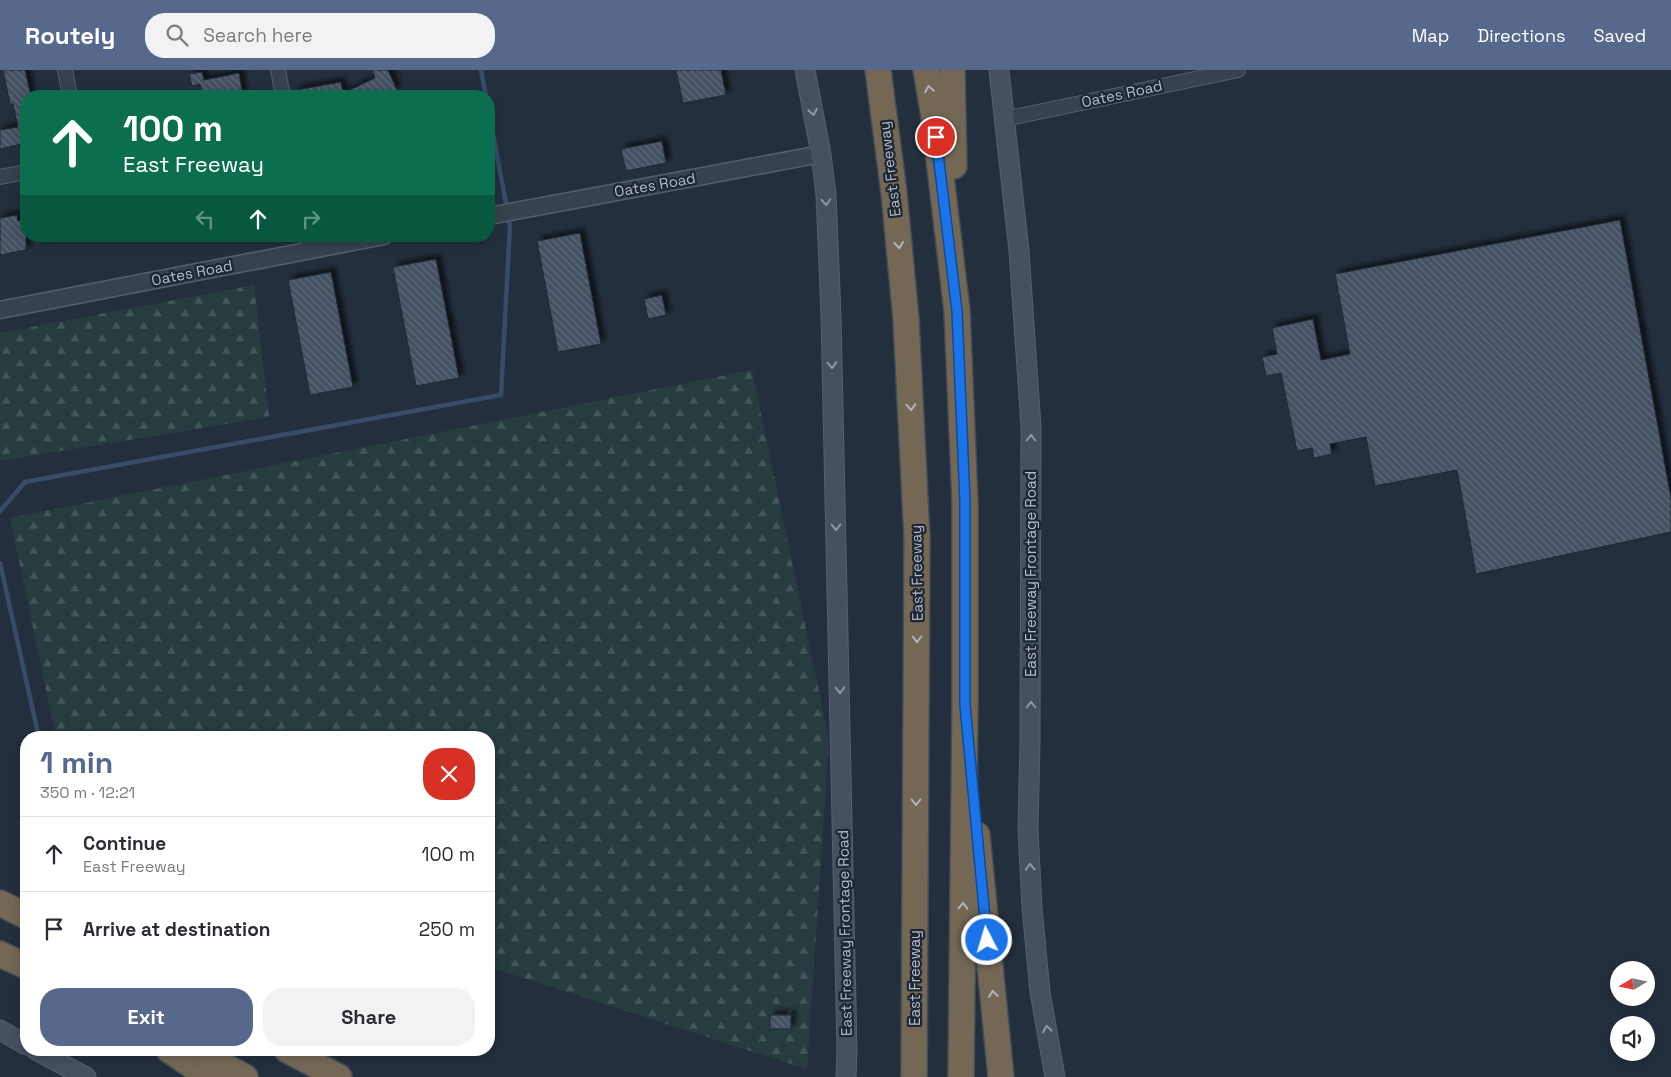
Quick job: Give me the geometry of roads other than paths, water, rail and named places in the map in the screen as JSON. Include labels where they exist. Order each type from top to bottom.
[{"type":"highway","points":[[871,70],[886,127]]},
{"type":"highway","name":"East Freeway","points":[[878,70],[894,193],[906,319],[916,510],[918,592],[914,1077]]},
{"type":"highway","points":[[926,70],[934,117],[957,311]]},
{"type":"highway","points":[[952,70],[957,311],[965,502],[965,705],[960,1077]]},
{"type":"highway","points":[[965,705],[1001,1077]]},
{"type":"highway","points":[[0,903],[20,913]]},
{"type":"highway","points":[[906,1077],[915,930]]},
{"type":"highway","points":[[0,954],[20,963]]},
{"type":"highway","points":[[178,1056],[209,1077]]},
{"type":"highway","points":[[206,1056],[245,1077]]},
{"type":"highway","points":[[299,1056],[339,1077]]},
{"type":"main road","name":"East Freeway Frontage Road","points":[[805,70],[821,154],[826,194],[831,316],[842,739],[846,1077]]},
{"type":"main road","name":"East Freeway Frontage Road","points":[[999,70],[1019,251],[1031,427],[1028,830],[1032,908],[1040,992],[1055,1077]]},
{"type":"main road","points":[[0,1030],[20,1042]]},
{"type":"main road","points":[[47,1056],[86,1077]]},
{"type":"street","points":[[65,70],[69,90]]},
{"type":"street","points":[[278,70],[282,90]]},
{"type":"street","name":"Oates Road","points":[[1005,119],[1238,70]]},
{"type":"street","name":"Oates Road","points":[[495,215],[821,154]]},
{"type":"street","points":[[0,177],[20,173]]},
{"type":"street","name":"Oates Road","points":[[0,310],[308,243]]},
{"type":"waterway","points":[[481,70],[485,90]]},
{"type":"waterway","points":[[495,144],[507,209]]},
{"type":"waterway","points":[[0,511],[25,482],[501,395],[510,225],[508,216]]},
{"type":"waterway","points":[[0,563],[37,731]]}]
